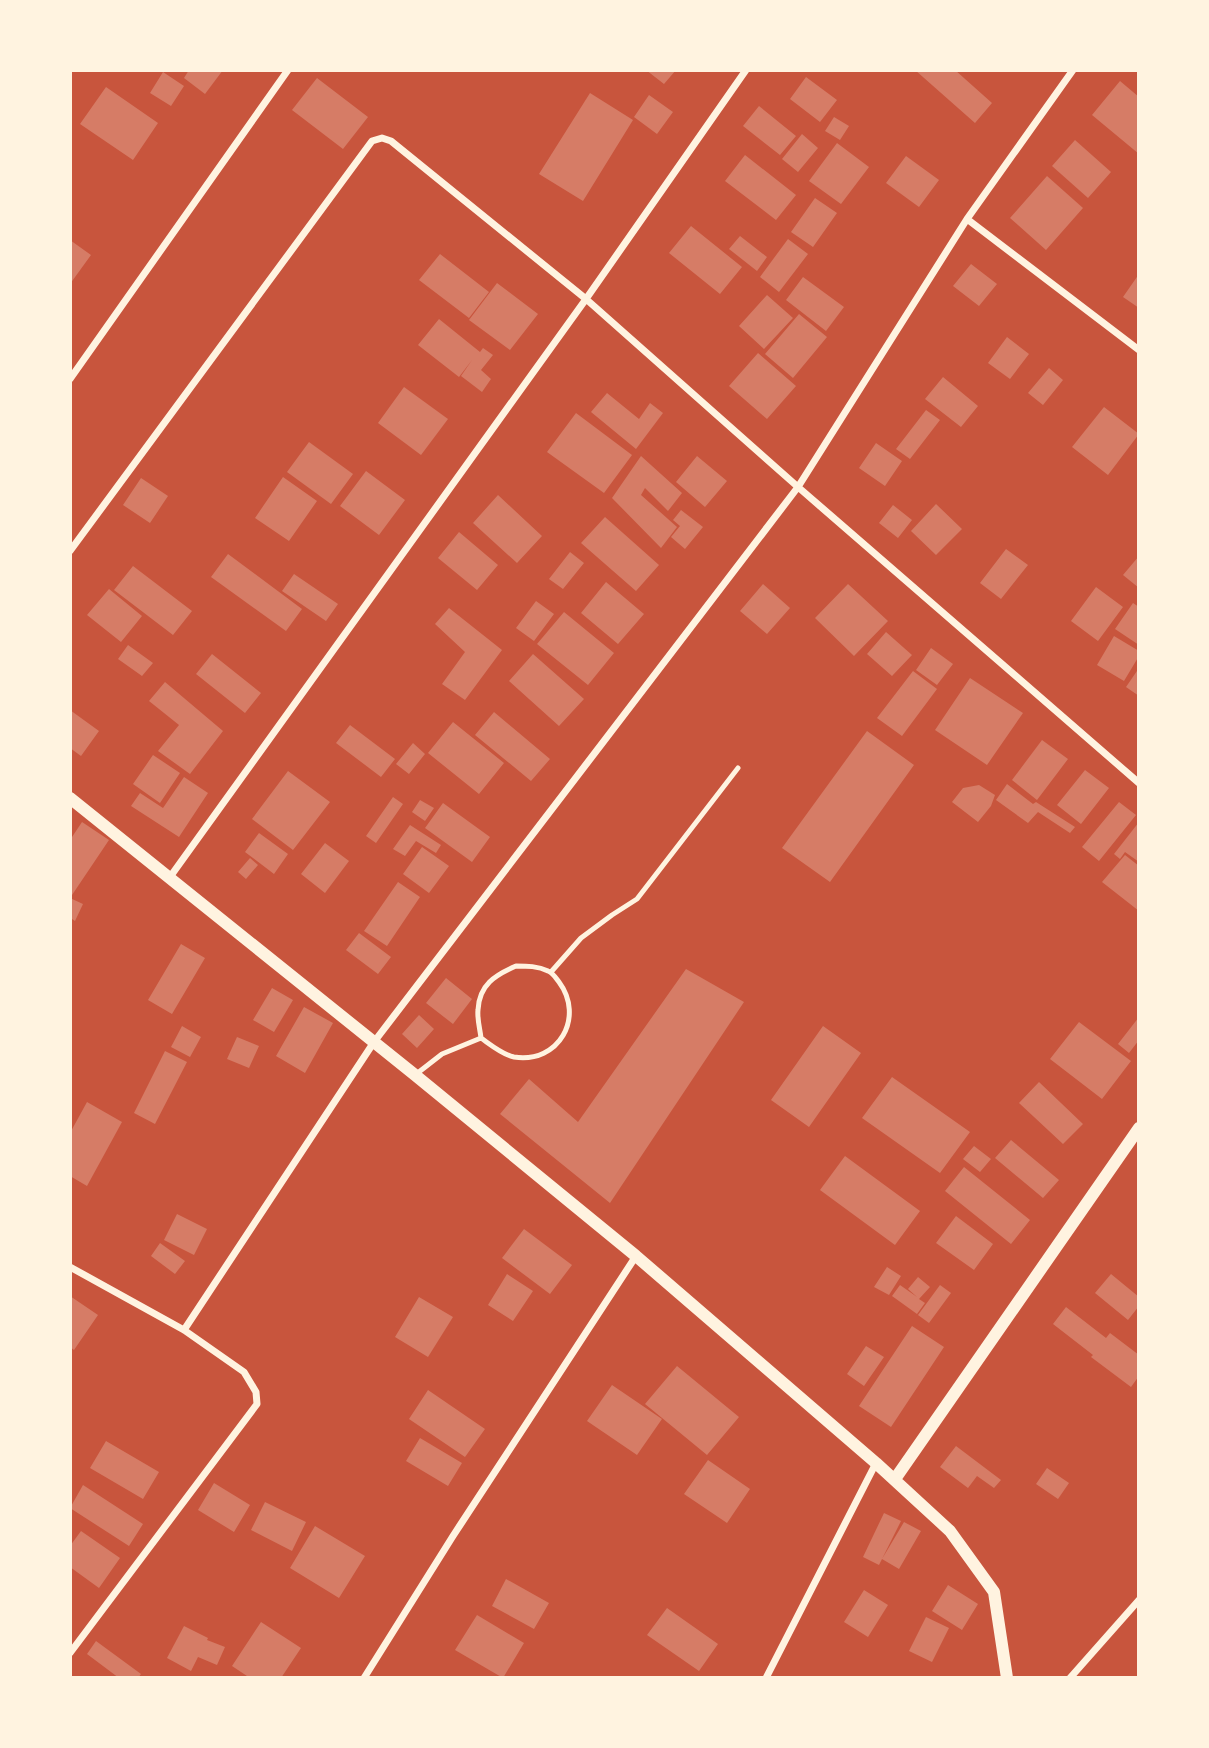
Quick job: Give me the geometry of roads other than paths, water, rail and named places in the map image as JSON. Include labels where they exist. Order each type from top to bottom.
[{"type":"street","points":[[70,379],[288,70]]},
{"type":"street","points":[[170,877],[586,299],[746,70]]},
{"type":"street","points":[[184,1330],[374,1042],[798,486],[967,219],[1073,70]]},
{"type":"street","points":[[70,551],[372,141],[382,138],[391,141],[586,299],[1139,783]]},
{"type":"street","points":[[967,219],[1139,350]]},
{"type":"street","points":[[70,798],[636,1256],[895,1479],[950,1531],[994,1592],[1007,1678]]},
{"type":"street","points":[[895,1479],[1139,1128]]},
{"type":"street","points":[[364,1678],[460,1524],[636,1256]]},
{"type":"street","points":[[70,1267],[184,1330],[244,1372],[256,1392],[257,1404],[70,1653]]},
{"type":"street","points":[[766,1678],[876,1462]]},
{"type":"street","points":[[1070,1678],[1139,1600]]},
{"type":"lane","points":[[551,972],[581,938],[637,899],[738,768]]},
{"type":"lane","points":[[516,966],[536,967],[551,972],[567,993],[571,1014],[565,1034],[552,1049],[533,1057],[512,1056],[481,1038],[478,1010],[483,990],[496,974],[516,966]]},
{"type":"lane","points":[[415,1075],[442,1054],[481,1038]]}]
